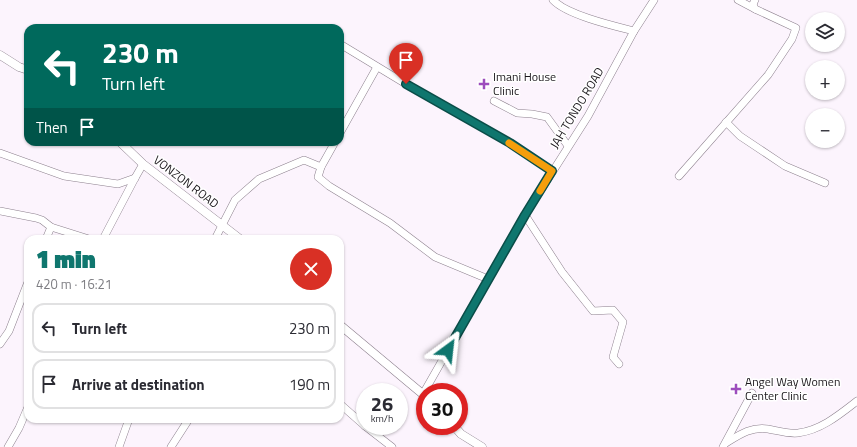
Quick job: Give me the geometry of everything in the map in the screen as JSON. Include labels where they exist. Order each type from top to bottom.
[{"type":"street","points":[[553,0],[557,4],[579,14],[634,31]]},
{"type":"street","name":"JAH TONDO ROAD","points":[[431,383],[525,215],[588,116],[634,31],[654,0]]},
{"type":"street","points":[[679,176],[768,75],[792,39],[796,28],[738,0]]},
{"type":"street","points":[[755,0],[753,4],[755,9]]},
{"type":"street","points":[[344,46],[406,84],[510,143],[552,171]]},
{"type":"street","points":[[0,55],[24,69]]},
{"type":"street","points":[[344,126],[377,66]]},
{"type":"street","points":[[494,101],[517,113],[547,117],[568,146]]},
{"type":"street","points":[[726,122],[740,136],[785,166],[825,182]]},
{"type":"street","name":"VONZON ROAD","points":[[124,146],[144,164],[235,235]]},
{"type":"street","points":[[333,146],[321,167],[318,177],[329,186],[390,223],[434,257],[488,279]]},
{"type":"street","points":[[0,153],[64,176],[118,184],[135,178]]},
{"type":"street","points":[[217,235],[236,200],[259,179],[304,160],[321,167]]},
{"type":"street","points":[[105,235],[144,164]]},
{"type":"street","points":[[0,211],[36,218],[42,220],[51,227],[76,235]]},
{"type":"street","points":[[525,215],[562,272],[593,311],[613,310],[623,322],[613,357],[619,364]]},
{"type":"street","points":[[48,235],[51,227]]},
{"type":"street","points":[[0,344],[9,331],[24,292]]},
{"type":"street","points":[[344,329],[416,388]]},
{"type":"street","points":[[724,445],[752,393]]},
{"type":"street","points":[[724,445],[750,429],[767,428],[782,433],[798,433],[814,429],[835,418],[857,401]]},
{"type":"street","points":[[344,408],[356,418]]},
{"type":"street","points":[[8,447],[24,416]]},
{"type":"street","points":[[119,447],[128,423]]},
{"type":"street","points":[[170,447],[186,423]]},
{"type":"street","points":[[377,435],[392,447]]},
{"type":"street","points":[[463,435],[482,447]]},
{"type":"slow traffic","points":[[509,143],[552,171],[540,191]]},
{"type":"place","name":"Imani House Clinic","points":[[484,84]]},
{"type":"place","name":"Angel Way Women Center Clinic","points":[[736,389]]},
{"type":"route","points":[[406,84],[510,143],[552,171],[525,215],[448,350]]}]
